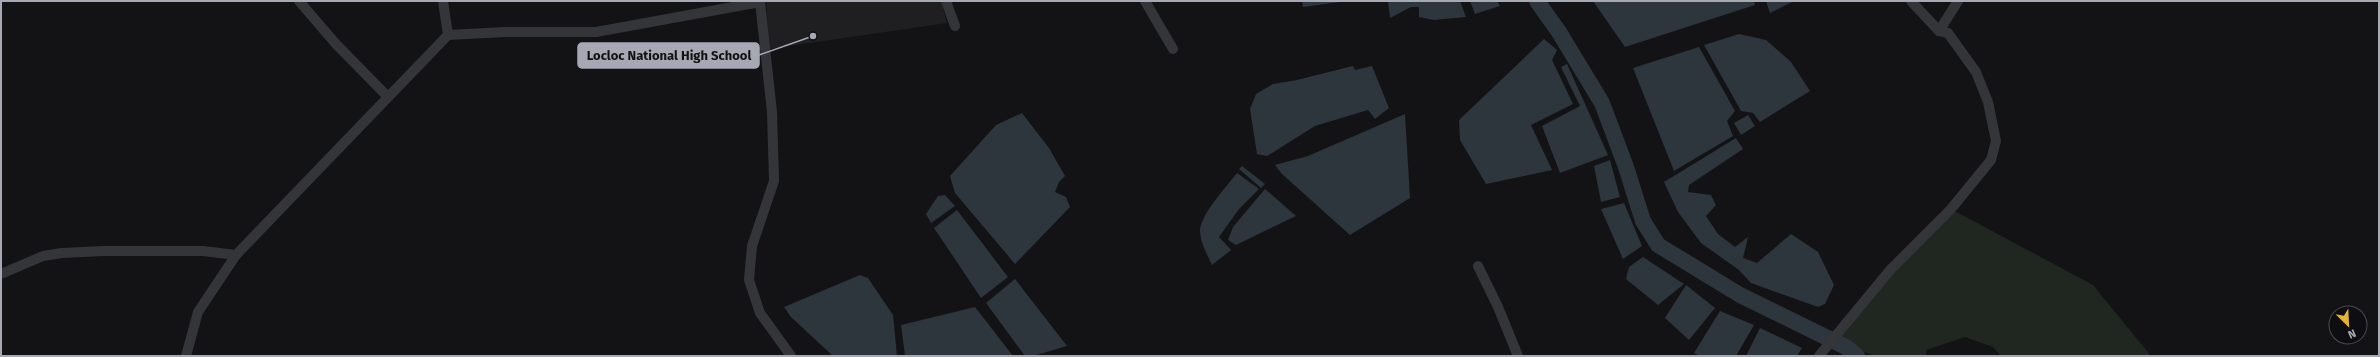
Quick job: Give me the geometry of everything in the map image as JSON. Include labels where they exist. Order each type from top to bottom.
[{"type":"street","points":[[299,1],[336,44],[388,97]]},
{"type":"street","points":[[443,1],[448,35]]},
{"type":"street","points":[[946,1],[955,26]]},
{"type":"street","points":[[1145,1],[1173,49]]},
{"type":"street","points":[[1820,354],[1891,269],[1951,209],[1991,160],[1996,141],[1988,102],[1976,72],[1948,33],[1939,31],[1911,1]]},
{"type":"street","points":[[1939,31],[1958,1]]},
{"type":"street","points":[[186,356],[198,312],[236,255],[448,35],[505,32],[596,32],[760,2],[772,112],[774,181],[752,246],[749,280],[760,312],[791,356]]},
{"type":"street","points":[[1,274],[43,256],[62,253],[103,251],[203,251],[236,255]]},
{"type":"street","points":[[1478,266],[1498,307],[1518,356]]},
{"type":"shaded area","points":[[766,1],[941,1],[947,23],[769,49]]},
{"type":"shaded area","points":[[1302,1],[1347,1],[1303,7]]},
{"type":"shaded area","points":[[1388,1],[1460,1],[1466,17],[1434,20],[1419,17],[1419,7],[1411,7],[1390,18]]},
{"type":"shaded area","points":[[1470,1],[1497,1],[1500,6],[1475,14]]},
{"type":"shaded area","points":[[1593,1],[1754,1],[1755,5],[1625,47]]},
{"type":"shaded area","points":[[1766,1],[1794,1],[1770,13]]},
{"type":"shaded area","points":[[1739,34],[1766,40],[1791,62],[1810,91],[1760,122],[1753,113],[1741,111],[1704,45]]},
{"type":"shaded area","points":[[1544,39],[1557,50],[1552,60],[1573,104],[1531,125],[1552,170],[1486,184],[1460,140],[1459,120]]},
{"type":"shaded area","points":[[1699,47],[1735,111],[1727,121],[1733,136],[1674,171],[1633,68]]},
{"type":"shaded area","points":[[1567,64],[1608,155],[1560,173],[1542,126],[1580,106],[1561,67]]},
{"type":"shaded area","points":[[1353,66],[1355,70],[1372,66],[1389,108],[1375,119],[1368,110],[1315,126],[1267,156],[1257,154],[1250,109],[1256,94],[1273,84],[1297,80]]},
{"type":"shaded area","points":[[1022,113],[1049,148],[1065,176],[1059,182],[1055,192],[1066,197],[1070,207],[1015,264],[955,193],[950,176],[996,125]]},
{"type":"shaded area","points":[[1405,114],[1410,198],[1350,235],[1282,174],[1275,165],[1308,156]]},
{"type":"shaded area","points":[[1748,115],[1755,126],[1741,135],[1734,123]]},
{"type":"shaded area","points":[[1736,138],[1743,149],[1689,185],[1688,192],[1711,195],[1716,205],[1706,216],[1718,234],[1735,247],[1748,237],[1743,258],[1757,263],[1791,234],[1818,252],[1834,285],[1825,304],[1818,307],[1751,283],[1739,270],[1701,243],[1678,212],[1664,182]]},
{"type":"shaded area","points":[[1610,160],[1620,197],[1601,202],[1594,166]]},
{"type":"shaded area","points":[[1242,166],[1265,184],[1261,188],[1239,169]]},
{"type":"shaded area","points":[[1237,173],[1259,189],[1239,209],[1219,237],[1231,250],[1212,265],[1201,239],[1201,223],[1215,200]]},
{"type":"shaded area","points":[[1265,189],[1296,216],[1236,245],[1228,240],[1233,227]]},
{"type":"shaded area","points":[[945,195],[955,206],[931,223],[926,214],[938,196]]},
{"type":"shaded area","points":[[1624,203],[1642,246],[1623,259],[1601,209]]},
{"type":"shaded area","points":[[1951,209],[2093,285],[2151,356],[2001,356],[1993,347],[1965,337],[1926,350],[1926,356],[1875,356],[1836,342],[1849,319]]},
{"type":"shaded area","points":[[957,210],[1008,277],[981,298],[934,228]]},
{"type":"shaded area","points":[[1643,257],[1684,284],[1658,305],[1626,279],[1629,267]]},
{"type":"shaded area","points":[[860,275],[868,278],[893,315],[897,356],[833,356],[791,317],[784,307]]},
{"type":"shaded area","points":[[1015,279],[1067,346],[1033,356],[1025,356],[986,303]]},
{"type":"shaded area","points":[[1686,285],[1715,308],[1689,340],[1665,318]]},
{"type":"shaded area","points":[[975,307],[1013,356],[905,356],[901,325]]},
{"type":"shaded area","points":[[1720,311],[1754,325],[1736,356],[1700,356],[1694,353]]},
{"type":"shaded area","points":[[1760,328],[1802,348],[1797,356],[1746,356]]},
{"type":"waterway","points":[[1537,1],[1559,32],[1602,103],[1626,167],[1643,221],[1658,245],[1740,295],[1846,347],[1857,356]]},
{"type":"place","name":"Locloc National High School","points":[[813,36]]}]
